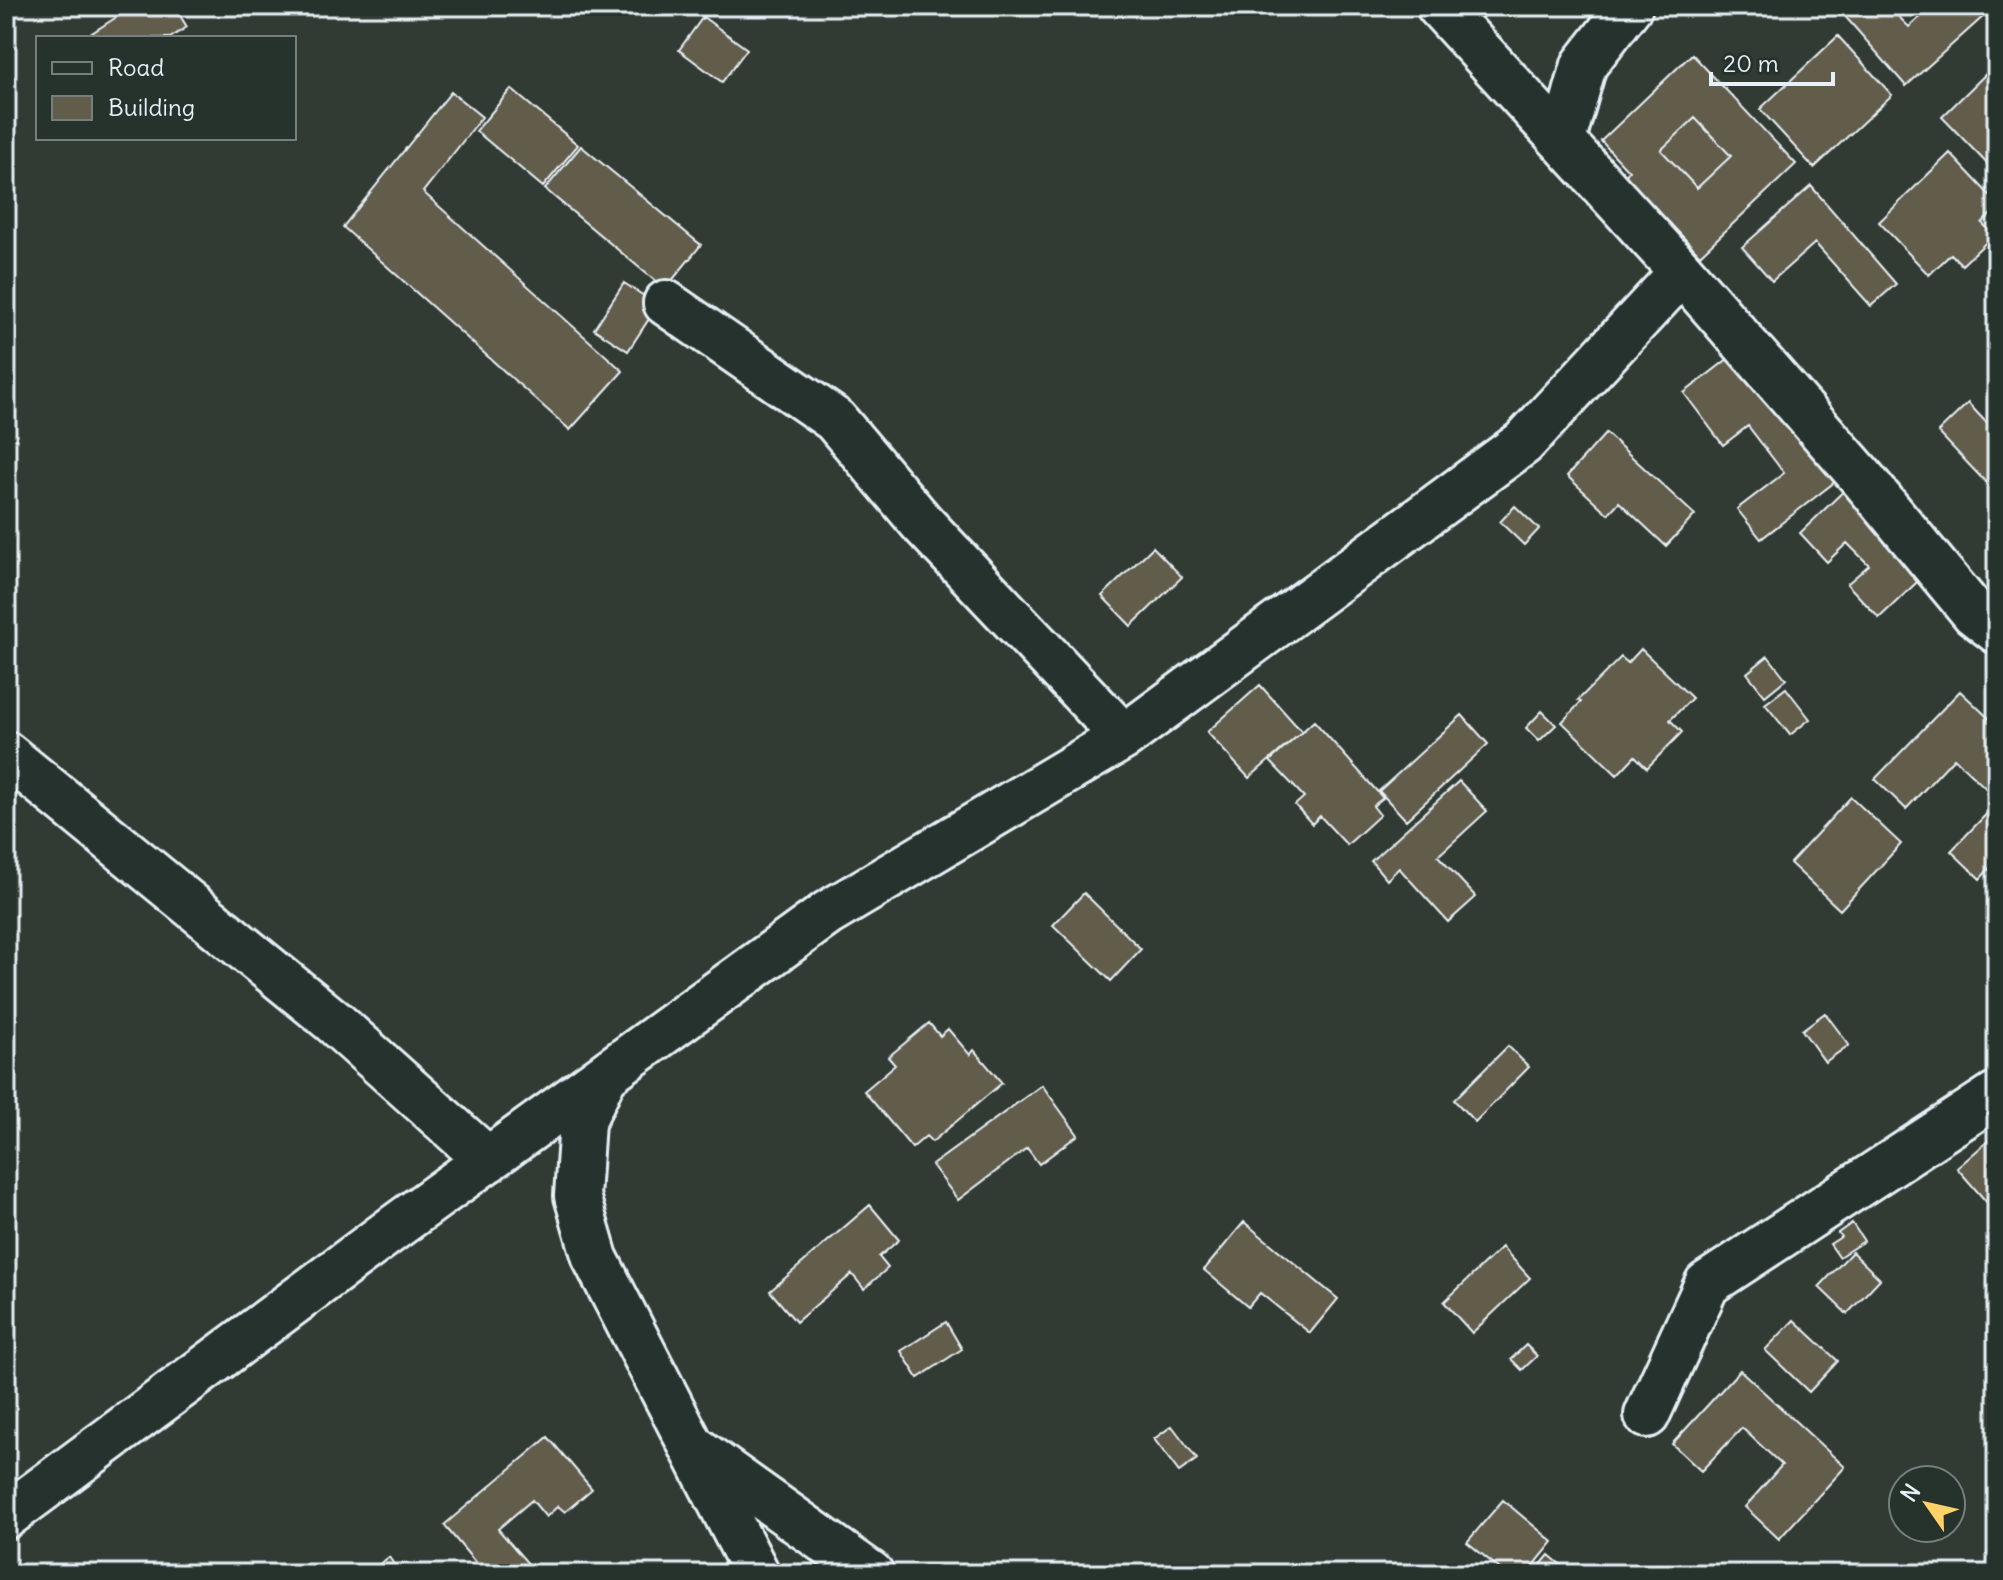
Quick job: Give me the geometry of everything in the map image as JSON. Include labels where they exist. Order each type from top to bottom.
[{"type":"street","points":[[1439,6],[1682,272],[1863,479],[1974,613],[1997,631]]},
{"type":"street","points":[[1563,140],[1584,65],[1630,6]]},
{"type":"street","points":[[6,1516],[828,913],[1124,737],[1523,443],[1682,272]]},
{"type":"street","points":[[666,303],[835,420],[922,523],[1124,737]]},
{"type":"street","points":[[6,754],[333,1021],[488,1160]]},
{"type":"street","points":[[605,1075],[582,1122],[577,1196],[595,1258],[757,1574]]},
{"type":"street","points":[[1647,1415],[1707,1284],[1997,1094]]},
{"type":"street","points":[[693,1447],[871,1574]]},
{"type":"building","points":[[134,6],[174,6],[187,27],[173,36],[87,36]]},
{"type":"building","points":[[1836,6],[1907,6],[1897,15],[1909,27],[1933,6],[1995,6],[1906,86]]},
{"type":"building","points":[[703,17],[747,49],[722,82],[679,50]]},
{"type":"building","points":[[1838,36],[1892,95],[1814,168],[1760,109]]},
{"type":"building","points":[[1692,54],[1796,164],[1700,255],[1625,176],[1629,171],[1601,141]],"holes":[[[1695,118],[1731,156],[1697,188],[1661,150]]]},
{"type":"building","points":[[1997,63],[1997,174],[1942,117]]},
{"type":"building","points":[[511,89],[578,145],[543,187],[476,131]]},
{"type":"building","points":[[451,92],[482,117],[423,192],[623,371],[570,430],[343,227]]},
{"type":"building","points":[[1695,118],[1731,156],[1697,188],[1661,150]]},
{"type":"building","points":[[581,146],[701,245],[665,289],[545,189]]},
{"type":"building","points":[[1950,153],[1997,203],[1997,208],[1982,223],[1994,235],[1962,265],[1951,254],[1929,275],[1879,222]]},
{"type":"building","points":[[1811,186],[1896,284],[1871,306],[1815,243],[1772,281],[1742,247]]},
{"type":"building","points":[[624,283],[658,305],[628,351],[594,329]]},
{"type":"building","points":[[1742,348],[1840,478],[1761,539],[1737,509],[1784,473],[1748,426],[1723,445],[1684,393]]},
{"type":"building","points":[[1968,403],[1997,434],[1997,488],[1994,491],[1938,432]]},
{"type":"building","points":[[1606,433],[1695,515],[1666,546],[1619,502],[1608,514],[1567,476]]},
{"type":"building","points":[[1853,482],[1932,568],[1879,618],[1847,584],[1869,565],[1847,543],[1827,562],[1800,533]]},
{"type":"building","points":[[1515,506],[1539,529],[1524,545],[1500,522]]},
{"type":"building","points":[[1153,547],[1182,577],[1131,626],[1102,596]]},
{"type":"building","points":[[1641,649],[1692,698],[1670,720],[1682,732],[1647,768],[1635,756],[1617,775],[1562,722],[1581,702],[1578,700],[1621,657],[1628,663]]},
{"type":"building","points":[[1768,656],[1786,679],[1765,696],[1747,673]]},
{"type":"building","points":[[1260,685],[1302,732],[1249,778],[1207,732]]},
{"type":"building","points":[[1786,688],[1810,719],[1790,735],[1765,704]]},
{"type":"building","points":[[1960,691],[1997,726],[1997,799],[1954,758],[1906,809],[1875,779]]},
{"type":"building","points":[[1542,711],[1556,725],[1539,741],[1526,728]]},
{"type":"building","points":[[1462,715],[1488,744],[1406,820],[1379,791]]},
{"type":"building","points":[[1314,721],[1383,798],[1373,806],[1380,815],[1347,845],[1320,816],[1312,824],[1295,805],[1304,797],[1270,761]]},
{"type":"building","points":[[1459,781],[1487,811],[1438,856],[1476,897],[1448,922],[1399,868],[1387,880],[1371,861]]},
{"type":"building","points":[[1851,797],[1901,844],[1840,910],[1790,863]]},
{"type":"building","points":[[1997,803],[1997,860],[1980,879],[1951,851]]},
{"type":"building","points":[[1084,893],[1141,949],[1111,981],[1053,925]]},
{"type":"building","points":[[1825,1013],[1849,1045],[1825,1062],[1802,1030]]},
{"type":"building","points":[[929,1023],[940,1036],[948,1029],[970,1055],[974,1050],[1002,1083],[932,1142],[926,1136],[912,1148],[864,1091],[895,1065],[888,1057]]},
{"type":"building","points":[[1508,1046],[1529,1067],[1475,1122],[1454,1100]]},
{"type":"building","points":[[1042,1085],[1078,1135],[1039,1164],[1027,1148],[958,1200],[932,1165]]},
{"type":"building","points":[[1997,1133],[1997,1197],[1989,1205],[1957,1168]]},
{"type":"building","points":[[870,1205],[899,1240],[879,1257],[888,1268],[864,1289],[852,1274],[796,1322],[770,1291]]},
{"type":"building","points":[[1244,1222],[1338,1299],[1310,1333],[1260,1293],[1248,1307],[1204,1270]]},
{"type":"building","points":[[1852,1223],[1864,1241],[1839,1257],[1830,1244],[1841,1237],[1838,1233]]},
{"type":"building","points":[[1502,1247],[1530,1278],[1472,1333],[1444,1302]]},
{"type":"building","points":[[1852,1252],[1880,1279],[1847,1314],[1819,1287]]},
{"type":"building","points":[[1794,1320],[1838,1361],[1809,1392],[1765,1350]]},
{"type":"building","points":[[946,1322],[962,1349],[918,1378],[901,1351]]},
{"type":"building","points":[[1526,1345],[1537,1356],[1522,1370],[1511,1359]]},
{"type":"building","points":[[1740,1370],[1845,1467],[1779,1539],[1745,1507],[1782,1465],[1742,1428],[1701,1471],[1672,1444]]},
{"type":"building","points":[[1172,1426],[1197,1459],[1179,1472],[1154,1439]]},
{"type":"building","points":[[548,1437],[592,1489],[565,1512],[558,1506],[546,1517],[532,1500],[498,1529],[537,1574],[485,1574],[444,1525]]},
{"type":"building","points":[[1503,1500],[1553,1542],[1527,1574],[1506,1574],[1467,1542]]},
{"type":"building","points":[[1549,1555],[1572,1574],[1533,1574]]},
{"type":"building","points":[[389,1557],[401,1574],[367,1574]]}]
